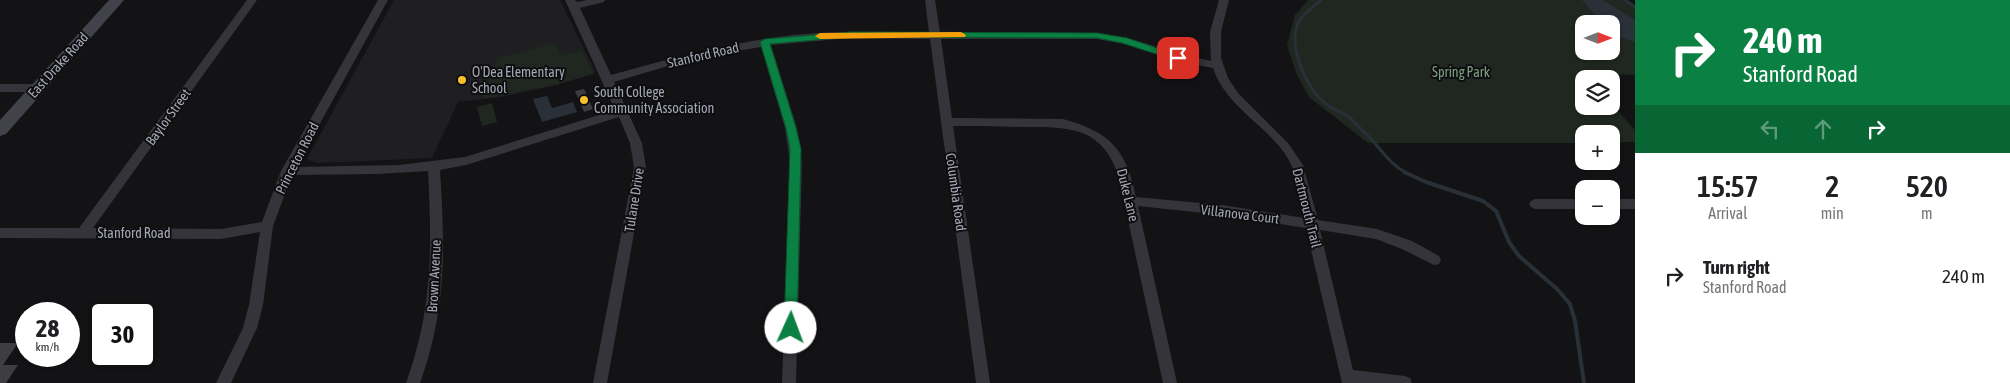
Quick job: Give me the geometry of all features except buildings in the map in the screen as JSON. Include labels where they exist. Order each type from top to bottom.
[{"type":"main road","name":"East Drake Road","points":[[0,130],[117,0]]},
{"type":"street","name":"Baylor Street","points":[[83,233],[252,0]]},
{"type":"street","name":"Princeton Road","points":[[223,383],[241,349],[252,320],[256,305],[267,226],[287,171],[383,0]]},
{"type":"street","points":[[572,3],[600,0]]},
{"type":"street","name":"Columbia Road","points":[[930,0],[982,383]]},
{"type":"street","name":"Dartmouth Trail","points":[[1224,0],[1217,25],[1215,52],[1217,65],[1232,95],[1293,157],[1302,177],[1311,224],[1348,380]]},
{"type":"street","name":"Tulane Drive","points":[[572,3],[623,112],[639,153],[639,180],[600,383]]},
{"type":"street","name":"Stanford Road","points":[[608,80],[694,55],[765,42],[851,34],[1097,36],[1124,40],[1187,60],[1217,65]]},
{"type":"street","points":[[765,42],[791,128],[796,162],[789,383]]},
{"type":"street","points":[[0,88],[38,88]]},
{"type":"street","points":[[287,171],[434,167],[466,161],[623,112]]},
{"type":"street","name":"Duke Lane","points":[[947,122],[1052,122],[1076,126],[1104,142],[1118,158],[1130,201],[1170,383]]},
{"type":"street","name":"Brown Avenue","points":[[413,383],[425,347],[435,295],[437,215],[434,167]]},
{"type":"street","name":"Villanova Court","points":[[1130,201],[1222,210],[1378,234],[1407,245],[1434,260]]},
{"type":"street","points":[[1534,204],[1575,204]]},
{"type":"street","points":[[1620,204],[1635,204]]},
{"type":"street","name":"Stanford Road","points":[[0,233],[221,234],[267,226]]},
{"type":"street","points":[[1348,380],[1405,383]]},
{"type":"shaded area","name":"O'Dea Elementary School","points":[[394,0],[560,0],[596,73],[555,85],[501,97],[458,102],[432,158],[318,163],[307,159]]},
{"type":"shaded area","points":[[1582,0],[1603,0],[1635,20],[1635,42],[1620,37],[1620,15],[1595,15]]},
{"type":"shaded area","points":[[547,96],[552,108],[573,102],[577,112],[542,122],[533,99]]},
{"type":"green space","name":"Spring Park","points":[[1308,0],[1624,0],[1635,7],[1635,75],[1620,75],[1620,70],[1575,70],[1575,115],[1620,115],[1620,113],[1635,130],[1635,142],[1620,142],[1620,125],[1575,125],[1575,143],[1368,143],[1309,97],[1297,75],[1287,45],[1295,15]]},
{"type":"green space","points":[[555,43],[560,56],[582,50],[593,74],[555,85],[483,99],[498,58]]},
{"type":"green space","points":[[492,103],[497,122],[482,126],[477,107]]},
{"type":"waterway","points":[[1321,0],[1299,21],[1295,42],[1300,66],[1319,97],[1328,106],[1350,118],[1394,164],[1407,173]]},
{"type":"waterway","points":[[1625,0],[1635,7]]},
{"type":"waterway","points":[[1404,172],[1426,182],[1483,201],[1496,211],[1509,242],[1519,256],[1557,289],[1570,304],[1575,321],[1584,383]]},
{"type":"slow traffic","points":[[820,36],[851,34],[961,35]]},
{"type":"place","name":"O'Dea Elementary School","points":[[462,80]]},
{"type":"place","name":"South College Community Association","points":[[584,100]]},
{"type":"route","points":[[791,328],[796,149],[765,42],[851,34],[1097,36],[1124,40],[1178,58]]}]
